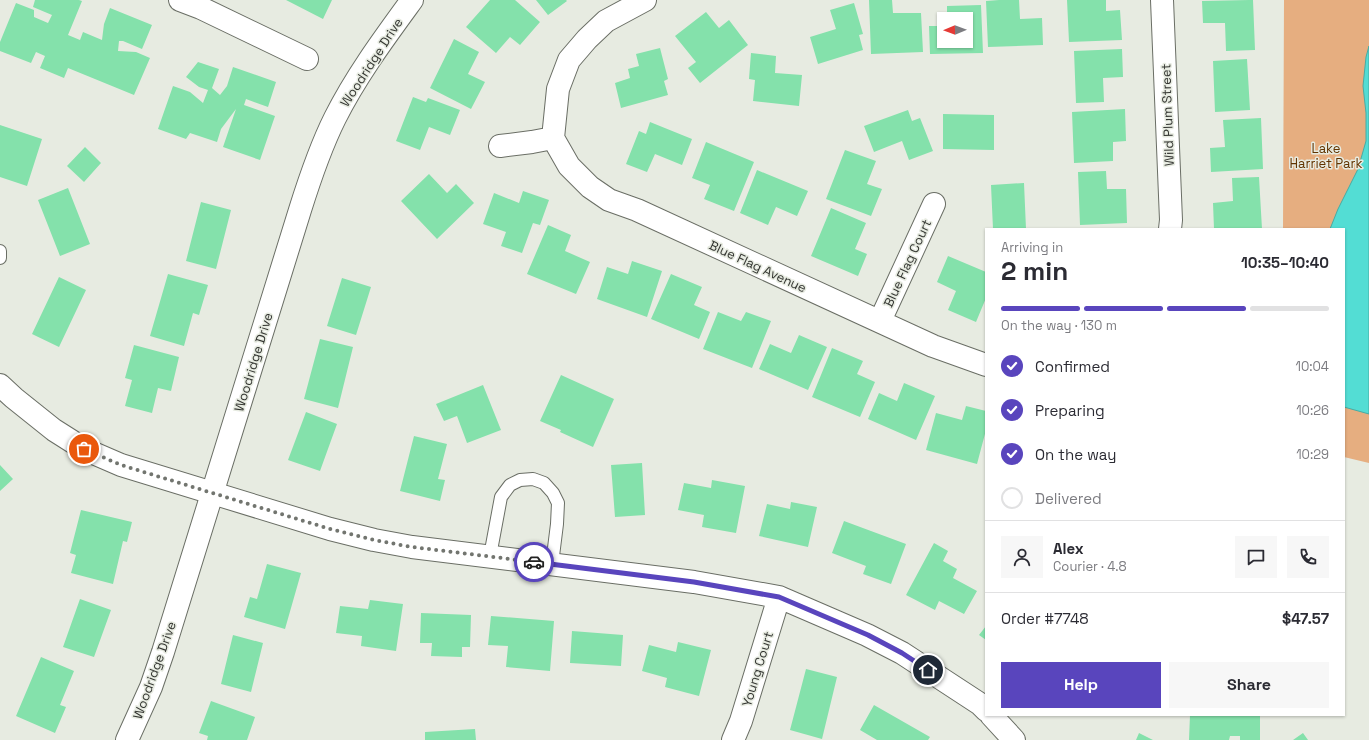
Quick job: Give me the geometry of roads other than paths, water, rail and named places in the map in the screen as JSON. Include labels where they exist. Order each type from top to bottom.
[{"type":"street","points":[[180,0],[201,8],[307,59]]},
{"type":"street","name":"Woodridge Drive","points":[[127,740],[153,680],[317,159],[336,117],[358,78],[412,0]]},
{"type":"street","points":[[500,146],[553,138],[558,89],[569,60],[586,39],[606,21],[644,0]]},
{"type":"street","name":"Wild Plum Street","points":[[1162,0],[1170,228]]},
{"type":"street","name":"Blue Flag Avenue","points":[[553,138],[569,166],[590,188],[609,200],[637,210],[933,346],[985,365]]},
{"type":"street","name":"Blue Flag Court","points":[[880,321],[934,204]]},
{"type":"street","points":[[0,385],[38,418],[84,449],[121,465],[330,529],[374,540],[412,547],[694,582],[779,597],[868,635],[902,653],[980,704],[985,709]]},
{"type":"street","name":"Young Court","points":[[733,740],[779,597]]},
{"type":"street","points":[[991,716],[1014,740]]},
{"type":"lane","points":[[0,251],[0,258]]},
{"type":"lane","points":[[490,556],[501,497],[510,485],[520,480],[533,479],[544,483],[553,493],[558,503],[552,564]]},
{"type":"water","points":[[1369,46],[1369,414],[1345,407],[1345,228],[1330,228],[1358,169],[1366,141],[1366,113],[1363,86],[1366,57]]},
{"type":"park label","name":"Lake Harriet Park","points":[[1326,156]]}]
